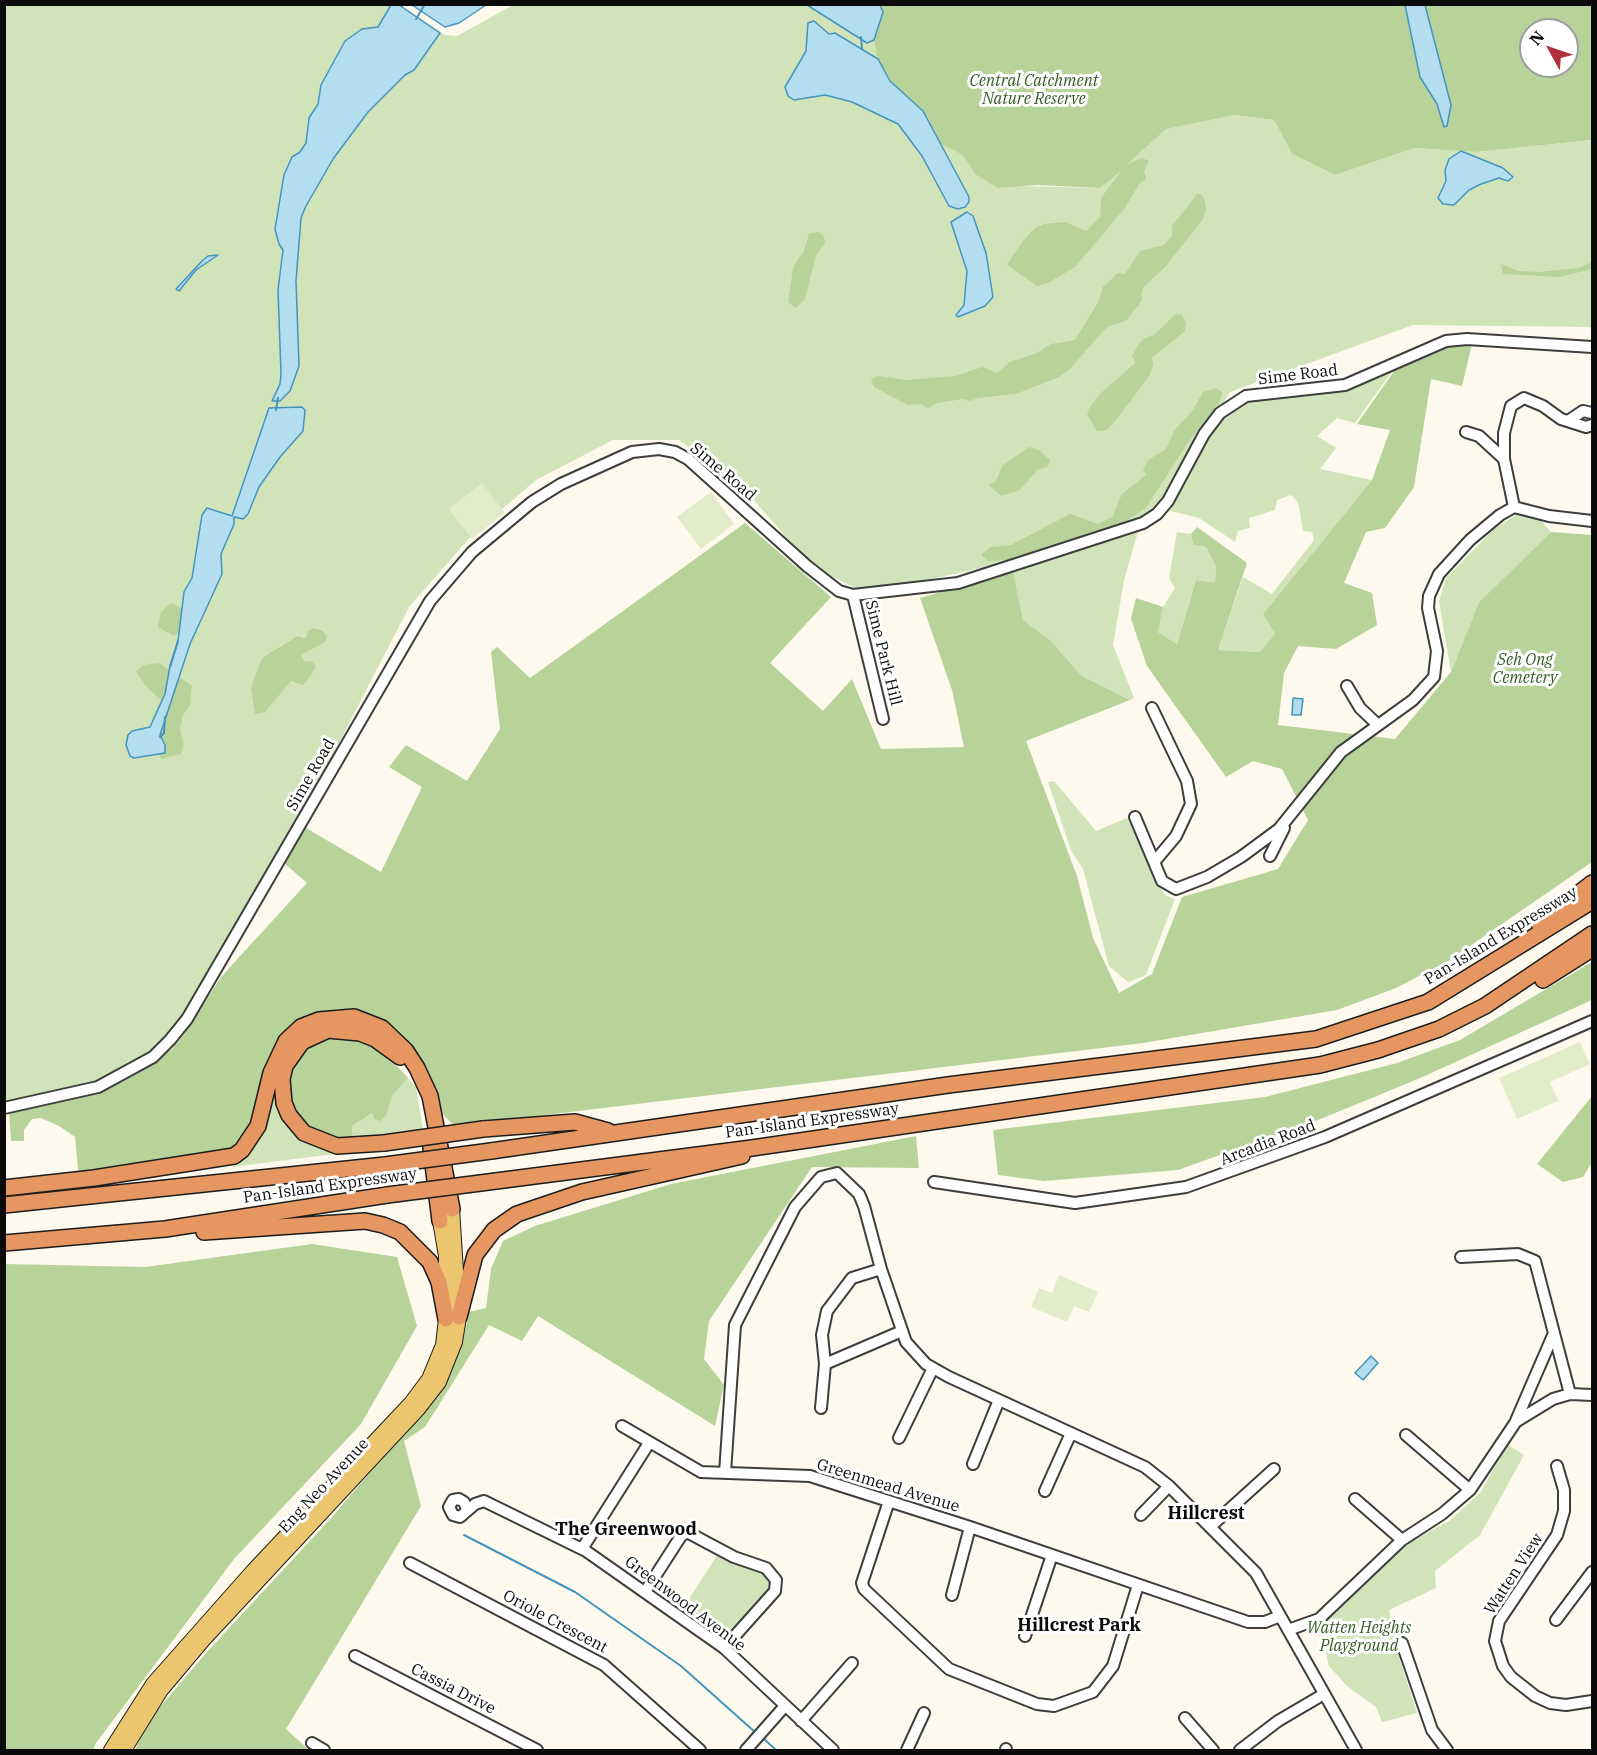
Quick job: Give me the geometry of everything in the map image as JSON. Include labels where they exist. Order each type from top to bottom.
[{"type":"highway","points":[[1517,949],[1529,933],[1593,883]]},
{"type":"highway","name":"Pan-Island Expressway","points":[[4,1205],[385,1165],[948,1084],[1316,1039],[1428,1002],[1593,902]]},
{"type":"highway","name":"Pan-Island Expressway","points":[[4,1243],[165,1229],[387,1195],[752,1148],[1320,1065],[1378,1050],[1439,1029],[1485,1006],[1593,934]]},
{"type":"highway","points":[[1485,1006],[1524,992],[1593,949]]},
{"type":"highway","points":[[4,1188],[94,1178],[234,1156],[242,1150],[258,1126],[271,1073],[286,1041],[301,1027],[319,1020],[354,1017],[382,1028],[406,1051],[417,1068],[430,1096],[452,1209]]},
{"type":"highway","points":[[440,1221],[426,1110],[420,1084],[413,1072],[389,1048],[360,1034],[328,1030],[303,1042],[285,1066],[282,1079],[284,1103],[292,1121],[304,1133],[325,1143],[360,1146],[384,1143],[483,1129],[575,1122],[613,1132]]},
{"type":"highway","points":[[453,1318],[475,1255],[494,1230],[517,1214],[582,1192],[731,1160],[743,1156],[752,1148]]},
{"type":"highway","points":[[165,1229],[200,1232],[365,1221],[383,1225],[400,1232],[430,1262],[453,1318]]},
{"type":"main road","points":[[440,1221],[446,1212],[452,1209]]},
{"type":"main road","name":"Eng Neo Avenue","points":[[111,1750],[153,1684],[253,1571],[411,1403],[429,1379],[453,1318],[452,1209]]},
{"type":"main road","name":"Eng Neo Avenue","points":[[124,1750],[161,1690],[418,1409],[439,1382],[455,1342],[440,1221]]},
{"type":"street","name":"Sime Road","points":[[4,1108],[98,1087],[153,1057],[170,1040],[187,1019],[430,601],[472,552],[540,496],[632,452],[659,448],[675,452],[688,459],[807,566],[839,591],[853,595],[957,583],[1143,523],[1157,514],[1168,501],[1204,434],[1220,413],[1246,396],[1346,385],[1446,341],[1467,339],[1593,346]]},
{"type":"street","points":[[1514,507],[1504,459],[1504,433],[1508,412],[1517,401],[1524,398],[1532,400],[1568,421],[1586,427],[1593,425]]},
{"type":"street","points":[[1568,421],[1583,411],[1593,414]]},
{"type":"street","points":[[1466,432],[1479,436],[1504,459]]},
{"type":"street","points":[[1135,817],[1162,881],[1176,889],[1207,877],[1241,857],[1265,841],[1291,814],[1336,758],[1413,700],[1434,677],[1437,651],[1428,608],[1431,589],[1439,574],[1482,529],[1514,507],[1593,521]]},
{"type":"street","name":"Sime Park Hill","points":[[853,595],[883,719]]},
{"type":"street","points":[[1347,686],[1360,708],[1378,725]]},
{"type":"street","points":[[1152,708],[1187,781],[1191,804],[1176,836],[1155,861]]},
{"type":"street","points":[[1270,856],[1291,814]]},
{"type":"street","name":"Arcadia Road","points":[[934,1182],[1075,1203],[1186,1187],[1325,1137],[1593,1021]]},
{"type":"street","points":[[725,1473],[735,1325],[795,1207],[814,1182],[833,1172],[847,1181],[859,1194],[906,1342],[933,1368],[1145,1467],[1169,1486],[1249,1564],[1356,1750]]},
{"type":"street","points":[[1461,1257],[1518,1254],[1535,1262],[1570,1394]]},
{"type":"street","points":[[821,1408],[825,1364],[822,1335],[827,1311],[852,1278],[881,1269]]},
{"type":"street","points":[[825,1364],[902,1331]]},
{"type":"street","points":[[1288,1630],[1319,1619],[1402,1540],[1442,1514],[1470,1490],[1515,1423],[1554,1333]]},
{"type":"street","points":[[899,1438],[933,1368]]},
{"type":"street","points":[[1515,1423],[1546,1402],[1570,1394],[1593,1395]]},
{"type":"street","points":[[973,1464],[999,1400]]},
{"type":"street","name":"Greenmead Avenue","points":[[622,1426],[694,1470],[810,1476],[970,1527],[1248,1622],[1265,1622],[1280,1616]]},
{"type":"street","points":[[1045,1491],[1071,1433]]},
{"type":"street","points":[[1406,1435],[1470,1490]]},
{"type":"street","points":[[582,1549],[649,1443]]},
{"type":"street","name":"Watten View","points":[[1557,1466],[1564,1490],[1564,1511],[1557,1535],[1499,1621],[1495,1641],[1503,1666],[1511,1677],[1535,1696],[1550,1703],[1566,1705],[1593,1701]]},
{"type":"street","points":[[1211,1527],[1274,1469]]},
{"type":"street","points":[[1141,1515],[1169,1486]]},
{"type":"street","points":[[1355,1499],[1402,1540]]},
{"type":"street","name":"Greenwood Avenue","points":[[467,1509],[484,1501],[582,1549],[724,1648],[784,1707],[833,1750]]},
{"type":"street","points":[[889,1501],[862,1583],[864,1589],[949,1669],[1036,1704],[1054,1706],[1093,1692],[1113,1666],[1138,1586]]},
{"type":"street","name":"Greenmead Avenue","points":[[952,1595],[970,1527]]},
{"type":"street","points":[[645,1592],[681,1536],[687,1532],[734,1557],[766,1568],[776,1580],[775,1591],[724,1648]]},
{"type":"street","points":[[1025,1636],[1052,1555]]},
{"type":"street","name":"Oriole Crescent","points":[[410,1563],[604,1665],[700,1750]]},
{"type":"street","points":[[1556,1620],[1593,1572]]},
{"type":"street","points":[[1402,1643],[1432,1730],[1447,1750]]},
{"type":"street","name":"Cassia Drive","points":[[355,1656],[537,1750]]},
{"type":"street","points":[[801,1721],[852,1663]]},
{"type":"street","points":[[1239,1750],[1278,1721],[1324,1694]]},
{"type":"street","points":[[746,1750],[784,1707]]},
{"type":"street","points":[[907,1750],[924,1713]]},
{"type":"street","points":[[1185,1718],[1213,1750]]},
{"type":"street","points":[[312,1743],[324,1750]]},
{"type":"green space","points":[[515,4],[1592,5],[1592,125],[1300,115],[1217,105],[1013,186],[1100,188],[1165,129],[1235,115],[1274,120],[1292,154],[1335,175],[1415,148],[1476,152],[1592,140],[1592,327],[1413,325],[1230,392],[1155,515],[1027,558],[867,593],[813,568],[752,498],[679,440],[613,440],[536,480],[473,534],[409,607],[292,834],[179,1028],[151,1054],[98,1083],[5,1104],[5,5],[401,5],[445,35],[457,36]]},
{"type":"green space","name":"Central Catchment Nature Reserve","points":[[880,5],[1405,5],[1420,77],[1437,104],[1445,127],[1442,73],[1425,5],[1592,5],[1592,140],[1476,152],[1415,148],[1335,175],[1292,154],[1274,120],[1235,115],[1166,129],[1126,165],[1142,158],[1149,161],[1144,171],[1146,179],[1139,184],[1125,208],[1075,267],[1048,283],[1037,286],[1007,265],[1022,242],[1035,228],[1044,224],[1065,222],[1086,231],[1100,217],[1101,198],[1122,170],[1100,188],[1037,185],[998,188],[975,174],[963,155],[940,143],[923,111],[890,81],[878,59],[874,40],[883,12]]},
{"type":"green space","points":[[1198,193],[1204,197],[1206,209],[1203,219],[1166,266],[1144,287],[1141,294],[1142,299],[1137,307],[1126,321],[1109,326],[1102,332],[1070,369],[1059,377],[1016,394],[977,398],[971,401],[963,399],[937,403],[928,408],[921,404],[908,405],[874,387],[871,381],[874,377],[880,376],[906,380],[955,376],[982,367],[997,373],[1010,362],[1037,353],[1051,344],[1075,340],[1099,301],[1102,288],[1118,273],[1125,274],[1140,251],[1164,245],[1172,236],[1172,226]]},
{"type":"green space","points":[[818,232],[824,236],[825,243],[816,256],[805,299],[796,308],[788,302],[793,269],[798,258],[803,254],[809,234]]},
{"type":"green space","points":[[1592,262],[1592,269],[1559,277],[1503,274],[1501,264],[1519,271],[1540,272],[1579,268]]},
{"type":"green space","points":[[1175,314],[1182,315],[1186,323],[1185,331],[1152,358],[1153,365],[1149,376],[1120,415],[1107,430],[1097,431],[1087,414],[1090,407],[1101,393],[1135,363],[1132,356],[1138,345],[1145,338],[1154,335]]},
{"type":"green space","name":"Seh Ong Cemetery","points":[[1472,344],[1462,386],[1431,379],[1414,487],[1385,528],[1366,532],[1344,583],[1372,593],[1377,625],[1336,649],[1298,646],[1284,673],[1278,725],[1395,739],[1451,672],[1479,602],[1551,532],[1592,535],[1592,862],[1448,961],[1396,988],[1337,1010],[1143,1043],[454,1126],[435,1106],[425,1074],[357,1019],[286,1048],[249,1148],[79,1179],[75,1137],[59,1126],[41,1118],[32,1119],[24,1130],[24,1141],[11,1141],[9,1112],[100,1093],[172,1049],[186,1032],[221,977],[307,883],[284,863],[306,828],[381,872],[422,787],[389,767],[406,745],[467,781],[500,729],[491,652],[497,647],[530,678],[745,523],[831,597],[770,663],[823,711],[852,679],[881,749],[964,747],[952,690],[920,598],[1013,571],[1023,620],[1050,640],[1082,676],[1130,700],[1026,741],[1077,876],[1093,938],[1119,993],[1152,974],[1182,897],[1278,869],[1308,820],[1282,769],[1253,761],[1226,777],[1147,666],[1131,619],[1136,598],[1163,607],[1158,632],[1177,644],[1196,580],[1215,583],[1216,566],[1206,547],[1193,545],[1191,534],[1197,527],[1247,563],[1218,650],[1260,652],[1275,634],[1263,614],[1372,480],[1390,430],[1357,424],[1397,367],[1446,345]]},
{"type":"green space","points":[[1396,366],[1355,423],[1337,418],[1317,436],[1336,448],[1320,469],[1372,480],[1263,614],[1275,634],[1260,652],[1218,650],[1243,577],[1272,594],[1314,540],[1312,532],[1303,531],[1298,502],[1291,495],[1277,500],[1275,510],[1249,518],[1250,528],[1238,531],[1235,542],[1199,518],[1170,511],[1208,436],[1223,415],[1249,400],[1345,390]]},
{"type":"green space","points":[[1216,388],[1222,392],[1220,401],[1187,444],[1146,508],[1117,527],[1024,559],[988,561],[981,555],[990,547],[1011,545],[1070,514],[1098,524],[1112,517],[1122,494],[1146,475],[1143,470],[1148,460],[1166,449],[1174,431],[1193,410],[1203,392]]},
{"type":"green space","points":[[1029,447],[1039,450],[1050,460],[1047,467],[1037,470],[1020,490],[1001,496],[989,485],[996,481],[1003,465]]},
{"type":"green space","points":[[482,483],[505,513],[472,539],[449,509]]},
{"type":"green space","points":[[711,492],[734,524],[701,549],[677,517]]},
{"type":"green space","points":[[1520,512],[1539,518],[1551,532],[1479,602],[1451,672],[1439,601],[1446,578],[1494,529]]},
{"type":"green space","points":[[1138,532],[1124,580],[1113,645],[1134,698],[1130,700],[1082,676],[1050,640],[1023,620],[1013,571]]},
{"type":"green space","points":[[1177,532],[1191,534],[1193,545],[1206,547],[1216,566],[1215,584],[1196,580],[1177,644],[1158,632],[1163,607],[1175,588],[1169,578]]},
{"type":"green space","points":[[171,603],[187,611],[182,630],[174,636],[158,627],[161,612]]},
{"type":"green space","points":[[314,628],[323,631],[327,637],[325,642],[301,655],[305,662],[311,661],[316,666],[314,671],[303,685],[291,681],[265,712],[255,714],[251,688],[262,658],[298,636],[306,639],[308,631]]},
{"type":"green space","points":[[159,663],[192,686],[190,705],[183,715],[180,729],[183,744],[181,754],[161,759],[153,742],[153,716],[161,700],[146,686],[136,671],[143,665]]},
{"type":"green space","points":[[1054,781],[1096,831],[1127,818],[1153,862],[1158,885],[1165,895],[1175,899],[1146,975],[1128,982],[1109,966],[1083,869],[1071,850],[1048,782]]},
{"type":"green space","points":[[1592,962],[1592,1000],[1418,1079],[1318,1120],[1178,1170],[1044,1181],[998,1175],[993,1130],[1265,1097],[1397,1063],[1460,1040]]},
{"type":"green space","points":[[323,1036],[354,1038],[370,1044],[384,1052],[408,1078],[392,1096],[387,1114],[381,1121],[374,1119],[372,1113],[352,1126],[353,1140],[312,1132],[296,1113],[291,1100],[288,1085],[290,1072],[307,1044]]},
{"type":"green space","points":[[1580,1042],[1590,1064],[1550,1082],[1558,1101],[1517,1119],[1499,1078]]},
{"type":"green space","points":[[275,1078],[282,1110],[350,1152],[232,1167],[244,1156]]},
{"type":"green space","points":[[408,1078],[416,1087],[423,1130],[353,1140],[352,1126],[372,1112],[387,1114],[392,1096]]},
{"type":"green space","points":[[1592,1096],[1592,1162],[1583,1177],[1563,1182],[1537,1164]]},
{"type":"green space","points":[[916,1136],[919,1168],[812,1167],[709,1321],[704,1359],[724,1385],[715,1426],[538,1316],[522,1341],[489,1325],[425,1427],[404,1441],[421,1506],[286,1729],[309,1750],[135,1750],[149,1720],[206,1653],[333,1516],[443,1386],[462,1345],[469,1312],[486,1308],[491,1269],[503,1241],[535,1226],[671,1184]]},
{"type":"green space","points":[[312,1244],[397,1257],[417,1326],[361,1424],[234,1559],[93,1750],[5,1750],[5,1264],[145,1267]]},
{"type":"green space","points":[[1059,1275],[1098,1292],[1089,1312],[1074,1306],[1067,1322],[1031,1307],[1039,1288],[1052,1293]]},
{"type":"green space","name":"Watten Heights Playground","points":[[1507,1444],[1524,1455],[1480,1535],[1435,1571],[1436,1588],[1389,1610],[1398,1654],[1417,1713],[1382,1722],[1376,1707],[1347,1686],[1329,1666],[1324,1644],[1311,1622],[1329,1611],[1408,1543],[1449,1521],[1481,1492]]},
{"type":"green space","points":[[719,1552],[766,1574],[770,1586],[747,1616],[722,1636],[684,1607]]},
{"type":"water","points":[[391,5],[399,5],[440,33],[414,70],[405,75],[368,112],[333,159],[306,206],[301,218],[296,281],[299,366],[290,391],[280,401],[272,401],[280,384],[281,374],[278,290],[283,250],[275,229],[284,175],[292,157],[300,152],[306,143],[309,118],[318,104],[321,85],[345,41],[362,29],[378,27]]},
{"type":"water","points":[[412,5],[486,5],[459,23],[445,27]]},
{"type":"water","points":[[807,5],[880,5],[883,12],[874,40],[867,43]]},
{"type":"water","points":[[1405,5],[1425,5],[1451,105],[1447,126],[1444,127],[1437,104],[1420,77]]},
{"type":"water","points":[[814,21],[829,34],[835,33],[878,59],[890,81],[923,111],[969,197],[969,202],[965,207],[958,209],[949,206],[922,156],[898,124],[852,102],[825,95],[794,100],[788,96],[785,87],[806,51],[808,23]]},
{"type":"water","points":[[1461,151],[1503,168],[1513,177],[1508,181],[1499,178],[1481,184],[1469,190],[1454,205],[1443,204],[1438,198],[1446,181],[1445,170],[1449,159]]},
{"type":"water","points":[[967,212],[973,216],[986,253],[993,297],[985,306],[958,317],[956,315],[964,305],[967,271],[951,222]]},
{"type":"water","points":[[218,255],[196,270],[179,291],[176,289],[203,260],[208,256]]},
{"type":"water","points":[[302,407],[305,410],[303,431],[280,457],[259,487],[248,514],[243,519],[234,517],[234,524],[221,554],[222,574],[190,644],[160,735],[165,745],[165,753],[134,758],[130,756],[126,745],[128,735],[132,731],[150,727],[165,694],[170,666],[178,641],[184,592],[192,578],[202,515],[207,508],[232,516],[269,408]]},
{"type":"water","points":[[1293,698],[1303,699],[1301,715],[1292,715]]},
{"type":"water","points":[[1371,1356],[1378,1363],[1363,1380],[1355,1373]]},
{"type":"waterway","points":[[416,19],[425,4]]},
{"type":"waterway","points":[[861,37],[862,49]]},
{"type":"waterway","points":[[276,410],[278,398]]},
{"type":"waterway","points":[[170,667],[178,641]]},
{"type":"waterway","points":[[160,737],[164,733],[165,717]]},
{"type":"waterway","points":[[464,1535],[575,1592],[681,1666],[756,1733]]},
{"type":"waterway","points":[[763,1738],[776,1750]]},
{"type":"district","name":"Hillcrest","points":[[1206,1514]]},
{"type":"district","name":"The Greenwood","points":[[626,1530]]},
{"type":"district","name":"Hillcrest Park","points":[[1079,1626]]}]
